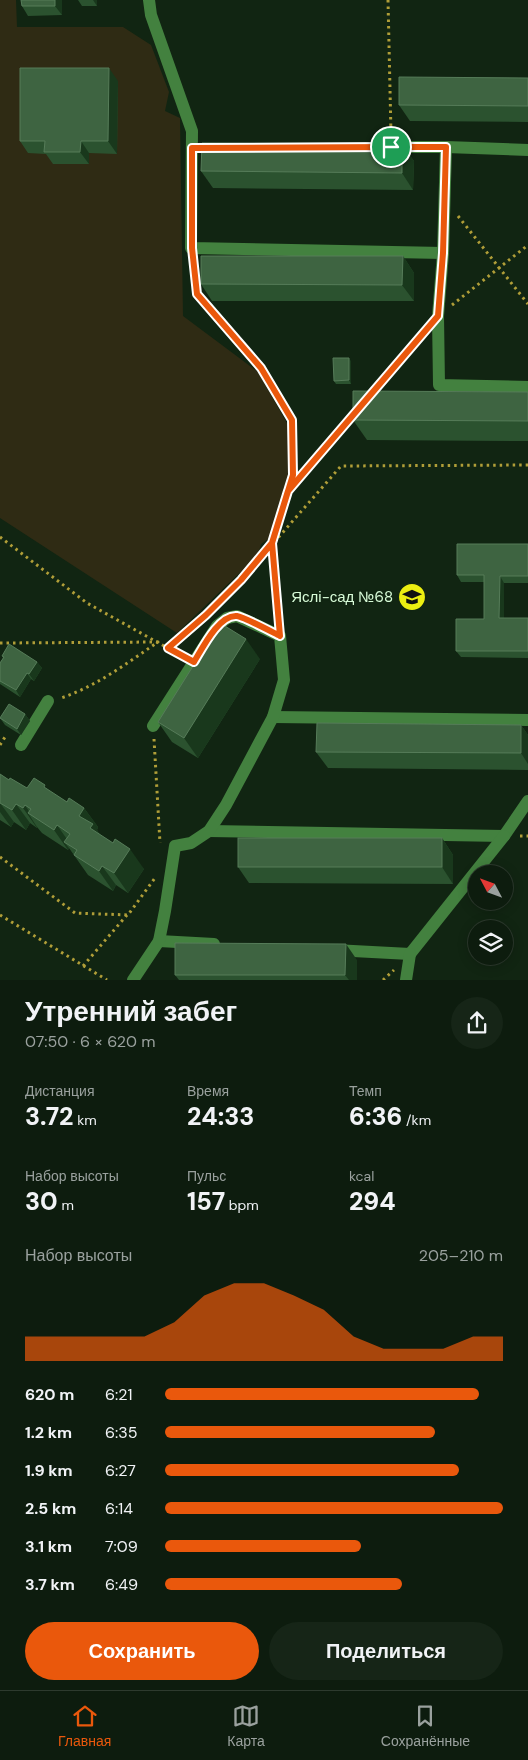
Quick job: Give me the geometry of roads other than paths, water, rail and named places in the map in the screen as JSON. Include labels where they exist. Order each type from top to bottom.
[{"type":"lane","points":[[149,0],[151,15],[197,148],[192,248],[443,253]]},
{"type":"lane","points":[[386,147],[528,150]]},
{"type":"lane","points":[[446,147],[443,253],[438,316],[439,386],[528,387]]},
{"type":"lane","points":[[133,980],[159,941],[166,912],[175,846],[191,843],[209,830],[226,805],[273,717],[284,680],[280,636],[238,616],[227,618],[217,626],[153,726]]},
{"type":"lane","points":[[20,745],[48,702]]},
{"type":"lane","points":[[273,717],[528,720]]},
{"type":"lane","points":[[406,980],[410,954],[504,836],[528,801]]},
{"type":"lane","points":[[209,830],[504,836]]},
{"type":"lane","points":[[159,941],[227,945]]},
{"type":"lane","points":[[323,950],[410,954]]},
{"type":"place","name":"Яслі-сад №68","points":[[412,597]]}]
